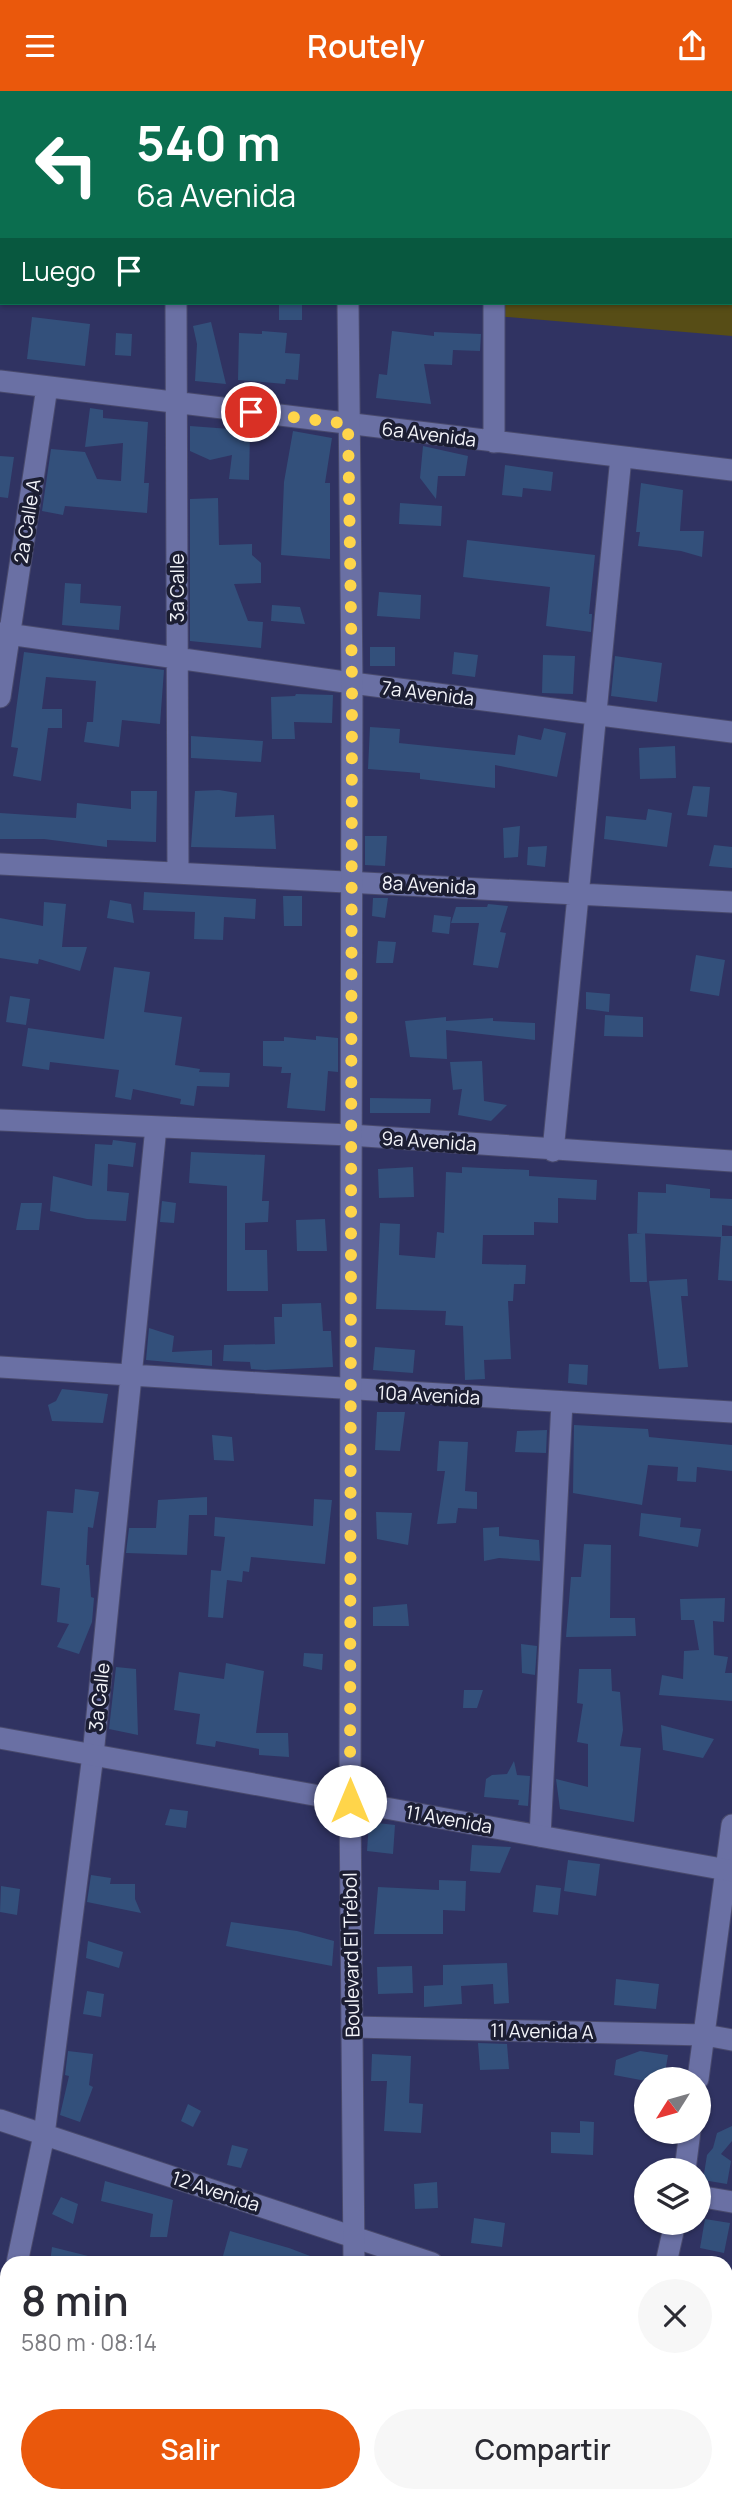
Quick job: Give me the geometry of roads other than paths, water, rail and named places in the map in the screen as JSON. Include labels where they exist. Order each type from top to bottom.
[{"type":"street","name":"3a Calle","points":[[176,305],[177,873]]},
{"type":"street","name":"Boulevard El Trébol","points":[[348,305],[352,683],[349,881],[350,1801],[355,2256]]},
{"type":"street","points":[[494,305],[494,442]]},
{"type":"street","name":"6a Avenida","points":[[0,381],[732,470]]},
{"type":"street","name":"2a Calle A","points":[[0,697],[5,634],[47,387]]},
{"type":"street","points":[[553,1151],[621,457]]},
{"type":"street","name":"7a Avenida","points":[[5,634],[352,683],[732,732]]},
{"type":"street","name":"8a Avenida","points":[[0,864],[732,902]]},
{"type":"street","name":"9a Avenida","points":[[0,1120],[350,1135],[553,1151],[732,1161]]},
{"type":"street","name":"3a Calle","points":[[18,2256],[44,2135],[93,1755],[156,1127]]},
{"type":"street","name":"10a Avenida","points":[[0,1367],[351,1391],[732,1412]]},
{"type":"street","points":[[540,1836],[562,1402]]},
{"type":"street","name":"11 Avenida","points":[[0,1738],[728,1870]]},
{"type":"street","points":[[700,2067],[732,1825]]},
{"type":"street","name":"11 Avenida A","points":[[352,2027],[705,2035],[732,2040]]},
{"type":"street","name":"12 Avenida","points":[[0,2120],[411,2256]]},
{"type":"street","points":[[711,2198],[732,2202]]},
{"type":"street","points":[[668,2256],[672,2235]]}]
